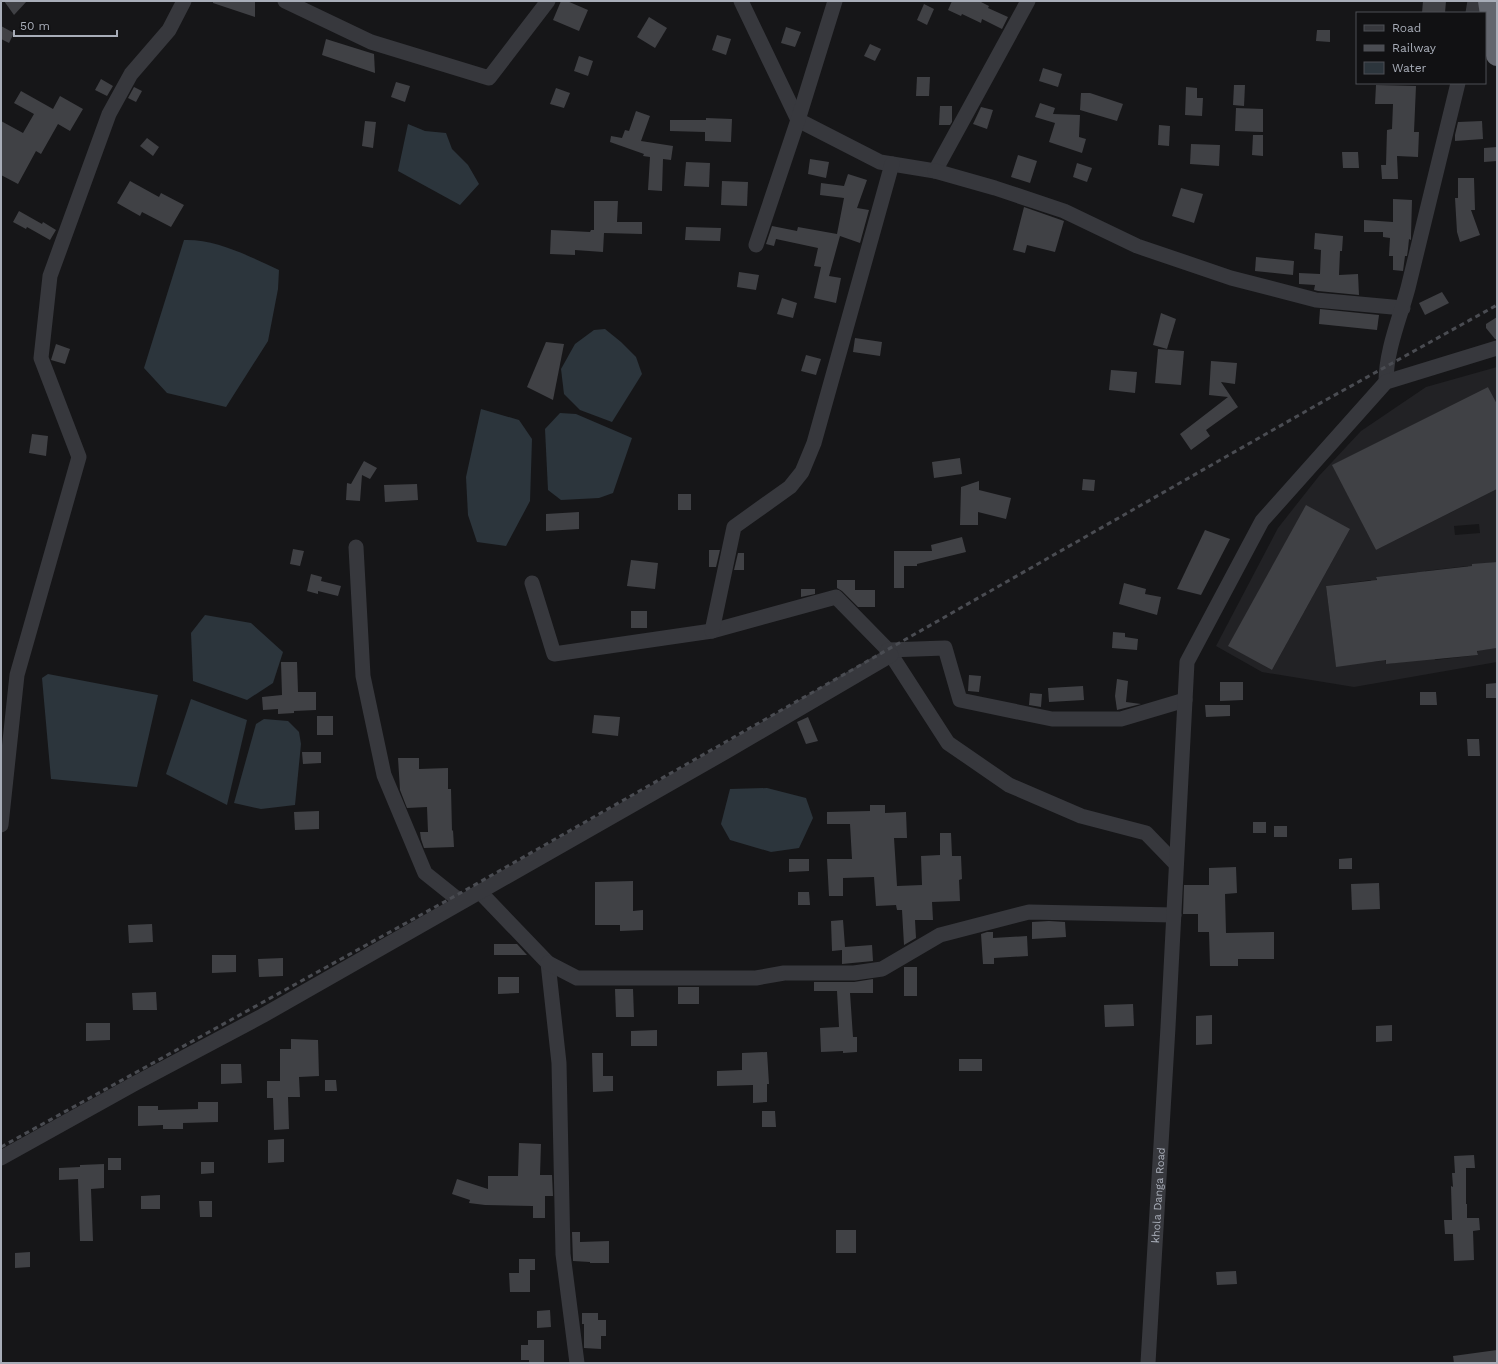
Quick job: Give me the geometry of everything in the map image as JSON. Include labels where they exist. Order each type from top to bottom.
[{"type":"highway","points":[[1489,1],[1497,55]]},
{"type":"street","points":[[1,825],[17,676],[79,457],[41,358],[50,276],[109,114],[131,74],[169,30],[184,1]]},
{"type":"street","points":[[284,1],[371,42],[489,78],[548,1]]},
{"type":"street","points":[[741,1],[798,120],[880,162],[935,171],[995,188],[1064,211],[1137,246],[1231,278],[1316,300],[1403,308]]},
{"type":"street","points":[[756,245],[836,1]]},
{"type":"street","points":[[935,171],[1028,1]]},
{"type":"street","points":[[1473,12],[1475,1]]},
{"type":"street","points":[[1458,84],[1439,168],[1403,308],[1386,366],[1386,382],[1497,348]]},
{"type":"street","points":[[712,631],[734,527],[790,487],[802,472],[814,443],[892,164]]},
{"type":"street","name":"khola Danga Road","points":[[1148,1363],[1168,1027],[1187,662],[1262,521],[1386,382]]},
{"type":"street","points":[[356,547],[363,676],[384,775],[425,873],[454,897],[463,900]]},
{"type":"street","points":[[532,583],[554,654],[712,631],[836,597],[889,653],[948,744],[1008,785],[1081,816],[1146,833],[1176,864]]},
{"type":"street","points":[[1,1158],[134,1084],[262,1016],[463,900],[727,751],[889,653],[945,648],[960,700],[1052,718],[1120,718],[1185,700]]},
{"type":"street","points":[[479,891],[548,963],[577,978],[756,978],[784,973],[854,973],[882,969],[940,935],[1029,912],[1174,915]]},
{"type":"street","points":[[548,963],[559,1063],[563,1254],[576,1363]]},
{"type":"shaded area","points":[[1497,367],[1497,404],[1488,387],[1333,465],[1376,550],[1497,489],[1497,562],[1472,565],[1481,650],[1497,648],[1497,662],[1354,687],[1262,672],[1216,646],[1278,528],[1319,476],[1361,431],[1426,387]],"holes":[[[1479,524],[1480,533],[1455,535],[1454,526]],[[1350,529],[1272,670],[1229,646]],[[1468,566],[1478,655],[1435,660],[1425,571]],[[1417,572],[1427,659],[1386,664],[1376,577]],[[1371,580],[1380,661],[1336,666],[1326,586]]]},
{"type":"water","points":[[408,124],[425,131],[446,133],[452,149],[468,165],[479,184],[460,205],[398,171]]},
{"type":"water","points":[[184,240],[209,242],[233,250],[279,270],[278,289],[268,341],[226,407],[167,393],[144,368]]},
{"type":"water","points":[[605,329],[636,357],[642,374],[612,422],[580,410],[564,394],[561,369],[575,344],[594,330]]},
{"type":"water","points":[[481,409],[519,420],[532,439],[530,501],[506,546],[477,542],[468,515],[466,477]]},
{"type":"water","points":[[560,413],[576,414],[632,438],[613,493],[599,498],[561,500],[548,490],[545,429]]},
{"type":"water","points":[[205,615],[251,623],[283,652],[273,683],[247,700],[193,681],[191,633]]},
{"type":"water","points":[[48,674],[158,695],[137,787],[51,779],[42,678]]},
{"type":"water","points":[[191,699],[247,720],[227,805],[166,774]]},
{"type":"water","points":[[264,719],[288,721],[299,732],[301,744],[295,805],[261,809],[234,803],[256,724]]},
{"type":"water","points":[[767,788],[806,798],[813,818],[799,848],[771,852],[730,840],[721,824],[730,789]]},
{"type":"building","points":[[4,1],[27,1],[14,15]]},
{"type":"building","points":[[213,1],[255,1],[255,17],[213,3]]},
{"type":"building","points":[[561,1],[567,1],[588,10],[579,31],[553,20]]},
{"type":"building","points":[[952,1],[979,1],[989,6],[988,8],[1008,17],[1002,29],[982,19],[981,23],[962,14],[961,16],[948,10]]},
{"type":"building","points":[[1423,1],[1446,1],[1445,12],[1422,12]]},
{"type":"building","points":[[924,4],[934,9],[927,25],[917,20]]},
{"type":"building","points":[[649,17],[667,28],[655,48],[637,37]]},
{"type":"building","points":[[1,26],[14,33],[9,43],[1,39]]},
{"type":"building","points":[[786,27],[801,32],[795,47],[781,43]]},
{"type":"building","points":[[1317,30],[1330,30],[1330,42],[1316,41]]},
{"type":"building","points":[[717,35],[731,39],[726,55],[712,50]]},
{"type":"building","points":[[326,39],[374,54],[375,73],[322,55]]},
{"type":"building","points":[[870,44],[881,49],[875,61],[864,56]]},
{"type":"building","points":[[579,56],[593,61],[588,76],[574,71]]},
{"type":"building","points":[[1043,68],[1062,74],[1058,87],[1039,81]]},
{"type":"building","points":[[917,77],[930,77],[929,96],[916,96]]},
{"type":"building","points":[[101,79],[113,86],[107,96],[95,90]]},
{"type":"building","points":[[396,82],[410,86],[405,102],[391,97]]},
{"type":"building","points":[[1234,85],[1245,85],[1244,106],[1233,105]]},
{"type":"building","points":[[1376,85],[1416,86],[1414,132],[1419,132],[1418,157],[1397,156],[1398,179],[1382,179],[1381,165],[1386,165],[1387,130],[1392,129],[1393,104],[1375,104]]},
{"type":"building","points":[[134,87],[142,91],[136,102],[128,98]]},
{"type":"building","points":[[1186,87],[1197,88],[1197,98],[1203,98],[1202,116],[1185,115]]},
{"type":"building","points":[[556,88],[570,93],[564,108],[550,104]]},
{"type":"building","points":[[21,91],[53,109],[60,96],[83,109],[70,131],[58,124],[41,154],[36,151],[18,184],[1,175],[1,121],[23,133],[34,114],[14,103]]},
{"type":"building","points":[[1081,93],[1090,93],[1123,104],[1117,121],[1080,110]]},
{"type":"building","points":[[1040,103],[1055,108],[1053,114],[1080,115],[1079,137],[1086,139],[1082,153],[1049,142],[1055,123],[1035,117]]},
{"type":"building","points":[[940,106],[952,106],[952,122],[950,125],[939,125]]},
{"type":"building","points":[[981,107],[993,110],[987,129],[973,124]]},
{"type":"building","points":[[1236,108],[1263,109],[1263,132],[1235,131]]},
{"type":"building","points":[[636,111],[650,116],[641,141],[673,146],[671,160],[663,159],[662,191],[648,190],[650,157],[643,156],[644,154],[610,142],[611,136],[622,138],[625,130],[629,131]]},
{"type":"building","points":[[706,118],[732,119],[731,142],[705,141],[705,132],[670,131],[670,120],[706,120]]},
{"type":"building","points":[[365,121],[376,122],[373,148],[362,146]]},
{"type":"building","points":[[1482,121],[1483,139],[1455,141],[1458,122]]},
{"type":"building","points":[[1159,125],[1170,126],[1169,146],[1158,145]]},
{"type":"building","points":[[1253,135],[1263,135],[1263,156],[1252,155]]},
{"type":"building","points":[[147,138],[159,147],[153,156],[140,146]]},
{"type":"building","points":[[1191,144],[1220,145],[1219,166],[1190,164]]},
{"type":"building","points":[[1497,147],[1497,161],[1484,162],[1484,148]]},
{"type":"building","points":[[1342,152],[1358,152],[1359,168],[1343,168]]},
{"type":"building","points":[[1018,155],[1037,161],[1030,183],[1011,177]]},
{"type":"building","points":[[810,159],[829,162],[826,178],[808,174]]},
{"type":"building","points":[[686,162],[710,163],[709,187],[684,186]]},
{"type":"building","points":[[1077,163],[1092,168],[1087,182],[1073,177]]},
{"type":"building","points":[[848,174],[867,180],[857,208],[869,210],[860,243],[840,236],[829,276],[841,278],[836,303],[814,298],[821,267],[814,266],[818,248],[776,239],[774,246],[766,244],[772,226],[797,231],[798,227],[837,234],[844,198],[820,195],[821,183],[844,186]]},
{"type":"building","points":[[1458,178],[1474,178],[1475,210],[1471,210],[1480,235],[1460,242],[1457,232],[1455,198],[1458,198]]},
{"type":"building","points":[[130,181],[159,197],[161,193],[184,205],[171,227],[142,212],[140,216],[117,203]]},
{"type":"building","points":[[722,181],[748,182],[747,206],[721,205]]},
{"type":"building","points":[[1181,188],[1203,194],[1194,223],[1172,216]]},
{"type":"building","points":[[1393,199],[1412,200],[1411,240],[1409,239],[1403,271],[1393,270],[1393,256],[1389,256],[1390,238],[1383,237],[1383,232],[1364,232],[1364,220],[1393,222]]},
{"type":"building","points":[[594,201],[618,201],[617,222],[642,222],[642,234],[604,233],[603,252],[575,250],[575,255],[550,254],[551,230],[590,232],[591,230],[594,230]]},
{"type":"building","points":[[1024,207],[1064,221],[1055,252],[1027,245],[1025,253],[1013,250]]},
{"type":"building","points":[[19,211],[56,230],[50,240],[27,227],[26,229],[13,222]]},
{"type":"building","points":[[686,227],[721,228],[720,241],[685,240]]},
{"type":"building","points":[[1315,233],[1343,236],[1342,251],[1340,251],[1339,275],[1358,274],[1359,295],[1318,291],[1314,290],[1315,285],[1299,284],[1299,273],[1320,274],[1321,250],[1314,249]]},
{"type":"building","points":[[1256,257],[1294,261],[1293,275],[1255,271]]},
{"type":"building","points":[[739,272],[759,275],[756,290],[737,287]]},
{"type":"building","points":[[1442,292],[1449,303],[1425,315],[1419,303]]},
{"type":"building","points":[[782,298],[797,303],[793,318],[777,314]]},
{"type":"building","points":[[1320,309],[1379,315],[1377,330],[1319,324]]},
{"type":"building","points":[[1161,313],[1176,319],[1167,349],[1153,345]]},
{"type":"building","points":[[1497,317],[1497,339],[1495,339],[1486,328],[1486,324]]},
{"type":"building","points":[[855,338],[882,342],[880,356],[853,352]]},
{"type":"building","points":[[546,342],[564,344],[553,400],[527,387]]},
{"type":"building","points":[[56,344],[70,349],[65,364],[51,360]]},
{"type":"building","points":[[1158,349],[1184,351],[1181,385],[1155,383]]},
{"type":"building","points":[[806,355],[821,359],[816,375],[801,371]]},
{"type":"building","points":[[1211,361],[1237,363],[1235,384],[1221,382],[1238,407],[1206,430],[1210,436],[1191,450],[1180,434],[1228,397],[1209,395]]},
{"type":"building","points":[[1111,370],[1137,372],[1135,393],[1109,390]]},
{"type":"building","points":[[1488,387],[1497,404],[1497,489],[1376,550],[1332,465]]},
{"type":"building","points":[[32,434],[48,436],[46,456],[29,453]]},
{"type":"building","points":[[960,458],[962,474],[934,478],[932,462]]},
{"type":"building","points":[[364,461],[377,468],[370,479],[362,475],[360,501],[346,500],[347,483],[351,484]]},
{"type":"building","points":[[1083,479],[1095,480],[1094,491],[1082,490]]},
{"type":"building","points":[[979,481],[979,490],[1011,498],[1006,519],[978,512],[978,525],[960,525],[961,487]]},
{"type":"building","points":[[417,484],[418,500],[385,502],[384,485]]},
{"type":"building","points":[[678,494],[691,494],[691,510],[678,510]]},
{"type":"building","points":[[1306,505],[1350,529],[1272,670],[1228,646]]},
{"type":"building","points":[[579,512],[579,529],[546,531],[546,514]]},
{"type":"building","points":[[1205,530],[1230,539],[1201,595],[1177,589]]},
{"type":"building","points":[[962,537],[966,552],[917,564],[917,566],[904,566],[904,588],[894,588],[894,551],[932,551],[931,545]]},
{"type":"building","points":[[293,549],[304,551],[300,566],[290,564]]},
{"type":"building","points":[[709,550],[720,550],[716,567],[709,567]]},
{"type":"building","points":[[738,553],[744,553],[744,570],[734,570]]},
{"type":"building","points":[[631,560],[658,563],[655,589],[627,586]]},
{"type":"building","points":[[1497,562],[1497,648],[1477,651],[1478,655],[1386,664],[1386,660],[1336,667],[1326,586],[1377,580],[1376,577]]},
{"type":"building","points":[[311,574],[322,577],[321,581],[341,586],[338,596],[318,591],[318,594],[307,591]]},
{"type":"building","points":[[837,580],[855,580],[855,590],[875,590],[875,607],[858,607],[837,588]]},
{"type":"building","points":[[1124,583],[1146,589],[1145,594],[1161,597],[1157,615],[1119,604]]},
{"type":"building","points":[[801,589],[815,589],[815,594],[801,597]]},
{"type":"building","points":[[631,611],[647,611],[647,628],[631,628]]},
{"type":"building","points":[[1113,632],[1125,633],[1125,637],[1138,639],[1137,650],[1112,648]]},
{"type":"building","points":[[281,662],[297,662],[298,692],[316,692],[316,710],[294,711],[294,713],[278,714],[278,709],[263,710],[262,697],[282,695]]},
{"type":"building","points":[[969,675],[981,676],[979,692],[968,691]]},
{"type":"building","points":[[1117,679],[1128,681],[1126,702],[1141,704],[1117,710],[1115,696]]},
{"type":"building","points":[[1220,682],[1243,682],[1243,700],[1220,701]]},
{"type":"building","points":[[1497,683],[1497,698],[1486,698],[1486,684]]},
{"type":"building","points":[[1083,686],[1084,700],[1049,702],[1048,688]]},
{"type":"building","points":[[1420,692],[1436,692],[1437,705],[1420,705]]},
{"type":"building","points":[[1030,693],[1042,694],[1041,707],[1029,705]]},
{"type":"building","points":[[1205,705],[1230,705],[1230,716],[1206,717]]},
{"type":"building","points":[[594,715],[620,717],[618,736],[592,733]]},
{"type":"building","points":[[317,716],[333,716],[333,735],[317,735]]},
{"type":"building","points":[[808,717],[818,741],[806,744],[797,722]]},
{"type":"building","points":[[1467,739],[1479,739],[1480,756],[1468,756]]},
{"type":"building","points":[[302,752],[321,752],[321,763],[303,764]]},
{"type":"building","points":[[398,758],[419,758],[419,769],[448,768],[448,789],[451,789],[454,847],[424,848],[420,832],[428,832],[427,807],[407,808],[400,790]]},
{"type":"building","points":[[870,805],[885,805],[885,813],[906,812],[907,838],[894,838],[897,886],[922,885],[921,856],[940,855],[940,833],[951,833],[952,856],[961,856],[962,879],[959,880],[960,901],[932,902],[933,920],[915,920],[916,938],[904,945],[902,910],[897,910],[896,905],[876,906],[874,877],[843,878],[843,896],[829,896],[827,859],[852,859],[850,824],[827,824],[827,812],[870,811]]},
{"type":"building","points":[[319,811],[319,829],[295,830],[294,812]]},
{"type":"building","points":[[1253,822],[1266,822],[1266,833],[1253,833]]},
{"type":"building","points":[[1274,826],[1287,826],[1287,837],[1274,837]]},
{"type":"building","points":[[1352,858],[1352,869],[1339,869],[1339,859]]},
{"type":"building","points":[[789,859],[809,859],[809,871],[789,872]]},
{"type":"building","points":[[1236,867],[1237,893],[1225,894],[1226,933],[1274,932],[1274,959],[1238,959],[1238,966],[1210,966],[1209,932],[1198,932],[1198,914],[1183,914],[1184,885],[1209,885],[1209,868]]},
{"type":"building","points":[[633,881],[633,911],[643,910],[643,930],[620,931],[620,925],[595,925],[595,882]]},
{"type":"building","points":[[1379,883],[1380,909],[1352,910],[1351,884]]},
{"type":"building","points":[[798,892],[809,892],[810,905],[798,905]]},
{"type":"building","points":[[843,920],[845,947],[872,945],[873,961],[842,964],[842,950],[832,951],[831,921]]},
{"type":"building","points":[[1032,922],[1065,922],[1066,937],[1032,939]]},
{"type":"building","points":[[152,924],[153,942],[129,943],[128,925]]},
{"type":"building","points":[[993,932],[993,938],[1027,936],[1028,956],[994,958],[994,964],[983,964],[981,934]]},
{"type":"building","points":[[494,944],[517,944],[527,955],[494,955]]},
{"type":"building","points":[[212,955],[236,955],[236,972],[212,973]]},
{"type":"building","points":[[283,958],[283,976],[259,977],[258,959]]},
{"type":"building","points":[[904,967],[917,967],[917,996],[904,996]]},
{"type":"building","points":[[498,977],[519,977],[519,993],[498,994]]},
{"type":"building","points":[[873,979],[873,993],[850,993],[853,1037],[857,1037],[857,1052],[821,1052],[820,1028],[839,1027],[837,991],[814,991],[814,982],[854,982]]},
{"type":"building","points":[[678,987],[699,987],[699,1004],[678,1004]]},
{"type":"building","points":[[615,989],[633,989],[634,1017],[616,1017]]},
{"type":"building","points":[[156,992],[157,1010],[133,1010],[132,993]]},
{"type":"building","points":[[1133,1004],[1134,1026],[1105,1027],[1104,1005]]},
{"type":"building","points":[[1212,1015],[1212,1044],[1196,1045],[1196,1016]]},
{"type":"building","points":[[86,1023],[110,1023],[110,1040],[86,1041]]},
{"type":"building","points":[[1392,1025],[1392,1041],[1376,1042],[1376,1026]]},
{"type":"building","points":[[657,1030],[657,1046],[631,1046],[631,1031]]},
{"type":"building","points":[[291,1039],[318,1040],[319,1076],[299,1077],[300,1097],[288,1097],[289,1129],[274,1130],[273,1098],[267,1098],[267,1081],[280,1081],[280,1049],[291,1049]]},
{"type":"building","points":[[767,1052],[769,1084],[767,1084],[767,1102],[753,1103],[753,1085],[717,1086],[717,1071],[742,1070],[742,1053]]},
{"type":"building","points":[[592,1053],[603,1053],[603,1076],[613,1076],[613,1091],[593,1092]]},
{"type":"building","points":[[959,1059],[982,1059],[982,1071],[959,1071]]},
{"type":"building","points":[[221,1064],[241,1064],[242,1083],[221,1084]]},
{"type":"building","points":[[325,1080],[336,1080],[337,1091],[325,1091]]},
{"type":"building","points":[[198,1102],[218,1102],[218,1122],[183,1123],[183,1129],[163,1129],[163,1125],[138,1126],[138,1106],[158,1106],[158,1110],[198,1109]]},
{"type":"building","points":[[762,1111],[775,1111],[776,1127],[762,1127]]},
{"type":"building","points":[[284,1139],[284,1162],[268,1163],[268,1140]]},
{"type":"building","points":[[519,1143],[541,1144],[540,1175],[552,1175],[553,1196],[545,1196],[545,1218],[533,1218],[533,1206],[485,1205],[469,1203],[470,1200],[452,1194],[457,1179],[488,1189],[488,1176],[518,1176]]},
{"type":"building","points":[[1474,1155],[1475,1168],[1466,1168],[1467,1218],[1479,1218],[1480,1230],[1473,1231],[1474,1260],[1454,1261],[1453,1234],[1445,1234],[1444,1220],[1452,1220],[1451,1186],[1453,1187],[1452,1173],[1455,1173],[1454,1156]]},
{"type":"building","points":[[108,1158],[121,1158],[121,1170],[108,1170]]},
{"type":"building","points":[[201,1162],[214,1162],[214,1173],[201,1174]]},
{"type":"building","points":[[104,1164],[104,1188],[91,1189],[93,1241],[80,1241],[78,1179],[59,1180],[59,1168]]},
{"type":"building","points":[[160,1195],[160,1209],[141,1209],[141,1196]]},
{"type":"building","points":[[199,1201],[212,1201],[212,1217],[200,1217]]},
{"type":"building","points":[[836,1230],[856,1230],[856,1253],[836,1253]]},
{"type":"building","points":[[572,1232],[580,1232],[580,1242],[609,1241],[609,1263],[573,1261]]},
{"type":"building","points":[[30,1252],[30,1267],[15,1268],[15,1253]]},
{"type":"building","points":[[519,1259],[535,1259],[535,1270],[530,1270],[530,1292],[510,1292],[509,1273],[519,1273]]},
{"type":"building","points":[[1236,1271],[1237,1284],[1217,1285],[1216,1272]]},
{"type":"building","points":[[550,1310],[551,1327],[537,1328],[537,1311]]},
{"type":"building","points":[[582,1313],[598,1313],[598,1320],[606,1320],[606,1336],[601,1336],[601,1349],[584,1348],[584,1324],[582,1324]]},
{"type":"building","points":[[528,1340],[544,1340],[544,1363],[529,1363],[529,1360],[521,1360],[521,1345],[528,1345]]},
{"type":"building","points":[[1497,1350],[1497,1363],[1454,1363],[1453,1356]]},
{"type":"railway","points":[[1,1147],[464,891],[1315,406],[1497,305]]}]
